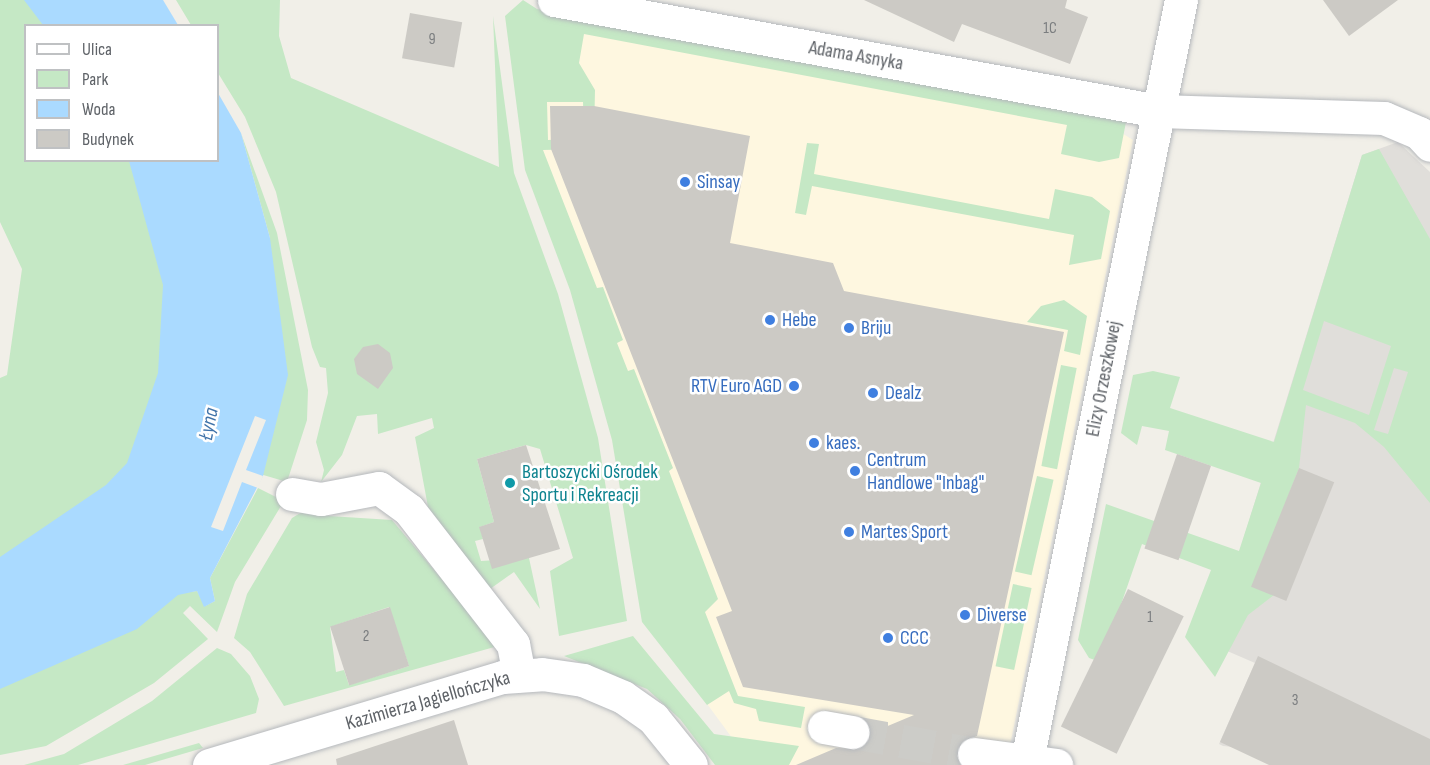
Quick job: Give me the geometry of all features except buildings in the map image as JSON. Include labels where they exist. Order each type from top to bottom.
[{"type":"street","name":"Adama Asnyka","points":[[554,0],[1158,111],[1384,118],[1419,133],[1430,145]]},
{"type":"street","name":"Elizy Orzeszkowej","points":[[1036,763],[1158,111],[1181,0]]},
{"type":"street","points":[[292,494],[321,499],[379,488],[409,510],[513,644],[519,675]]},
{"type":"street","name":"Kazimierza Jagiellończyka","points":[[209,765],[519,675],[562,675],[623,697],[652,718],[691,765]]},
{"type":"street","points":[[974,754],[1036,763]]},
{"type":"shaded area","points":[[514,15],[1112,127],[1133,140],[1006,765],[752,765],[677,663],[631,462],[521,142]]},
{"type":"shaded area","points":[[1398,142],[1430,172],[1430,765],[1223,746],[1219,744],[1255,663],[1211,644],[1362,155]]},
{"type":"green space","points":[[0,0],[49,0],[67,24],[24,24],[24,162],[153,162],[191,262],[151,445],[0,588],[0,378],[7,375],[22,269],[0,222]]},
{"type":"green space","points":[[176,0],[280,0],[279,36],[291,78],[499,167],[493,16],[514,173],[558,294],[598,438],[627,621],[559,636],[550,571],[573,558],[540,449],[526,445],[477,459],[494,522],[480,527],[483,539],[475,541],[481,561],[529,558],[540,609],[514,572],[490,589],[428,507],[415,437],[434,428],[432,418],[378,434],[377,414],[357,416],[342,455],[321,482],[324,470],[316,442],[328,393],[326,368],[320,367],[312,347],[276,192],[245,117],[219,75],[219,24],[190,24]]},
{"type":"green space","points":[[523,0],[537,9],[1126,122],[1119,158],[1099,162],[1061,154],[1067,125],[584,34],[579,63],[595,90],[594,138],[583,149],[543,150],[597,288],[603,287],[623,340],[617,343],[628,371],[634,369],[673,468],[669,471],[718,599],[705,612],[738,696],[805,707],[801,728],[759,721],[756,709],[734,703],[729,691],[707,705],[642,622],[612,440],[570,290],[525,170],[505,16]],"holes":[[[547,102],[583,102],[584,138],[548,140]]]},
{"type":"green space","points":[[241,133],[277,233],[308,390],[307,420],[287,482],[246,470],[270,238]]},
{"type":"green space","points":[[807,143],[819,144],[814,174],[1049,219],[1055,189],[1092,197],[1110,211],[1101,259],[1069,265],[1074,235],[812,186],[806,215],[795,213]]},
{"type":"green space","points":[[1379,149],[1430,239],[1430,503],[1384,447],[1355,423],[1306,405],[1299,468],[1253,587],[1274,595],[1248,615],[1215,677],[1185,637],[1211,570],[1142,544],[1101,662],[1089,658],[1078,640],[1106,504],[1239,551],[1261,483],[1165,450],[1169,431],[1142,426],[1137,445],[1121,433],[1133,375],[1153,371],[1180,377],[1170,408],[1274,442],[1362,155]],"holes":[[[1324,321],[1391,346],[1369,415],[1303,390]],[[1394,368],[1408,372],[1388,434],[1374,430]]]},
{"type":"green space","points":[[1064,300],[1087,316],[1080,355],[1064,351],[1068,330],[1027,322],[1041,306]]},
{"type":"green space","points":[[1061,365],[1077,368],[1057,469],[1041,466]]},
{"type":"green space","points":[[1037,476],[1054,480],[1032,575],[1015,571]]},
{"type":"green space","points":[[258,488],[284,501],[235,582],[217,632],[190,606],[183,613],[208,639],[154,683],[46,746],[0,755],[0,671],[119,602],[197,591],[205,606],[215,601],[210,578]]},
{"type":"green space","points":[[307,509],[329,516],[392,520],[498,646],[284,706],[250,652],[234,638],[247,594],[292,518]],"holes":[[[389,607],[409,666],[349,685],[344,670],[336,672],[330,627]]]},
{"type":"green space","points":[[1013,584],[1032,588],[1014,670],[996,666]]},
{"type":"green space","points":[[633,636],[714,734],[799,746],[789,765],[715,765],[680,719],[647,689],[564,656]]},
{"type":"green space","points":[[217,648],[231,654],[250,676],[259,699],[256,713],[78,765],[24,765],[64,754],[152,701]]},
{"type":"green space","points":[[199,743],[203,748],[145,765],[123,765]]},
{"type":"water","points":[[24,0],[163,0],[177,24],[42,24]]},
{"type":"water","name":"Łyna","points":[[219,95],[241,133],[270,238],[288,375],[263,476],[210,578],[215,601],[204,607],[197,591],[178,595],[137,629],[0,689],[0,557],[106,485],[127,463],[158,373],[163,285],[129,162],[219,162]]},
{"type":"pier","points":[[255,416],[266,420],[246,470],[263,476],[258,488],[242,482],[223,531],[211,527]]},
{"type":"tunnel","points":[[853,732],[974,754]]},
{"type":"place","name":"Sinsay","points":[[685,182]]},
{"type":"place","name":"Hebe","points":[[770,320]]},
{"type":"place","name":"Briju","points":[[849,328]]},
{"type":"place","name":"RTV Euro AGD","points":[[794,386]]},
{"type":"place","name":"Dealz","points":[[873,393]]},
{"type":"place","name":"kaes.","points":[[814,443]]},
{"type":"place","name":"Centrum Handlowe \"Inbag\"","points":[[855,471]]},
{"type":"place","name":"Bartoszycki Ośrodek Sportu i Rekreacji","points":[[510,483]]},
{"type":"place","name":"Martes Sport","points":[[849,532]]},
{"type":"place","name":"Diverse","points":[[965,615]]},
{"type":"place","name":"CCC","points":[[888,638]]}]
